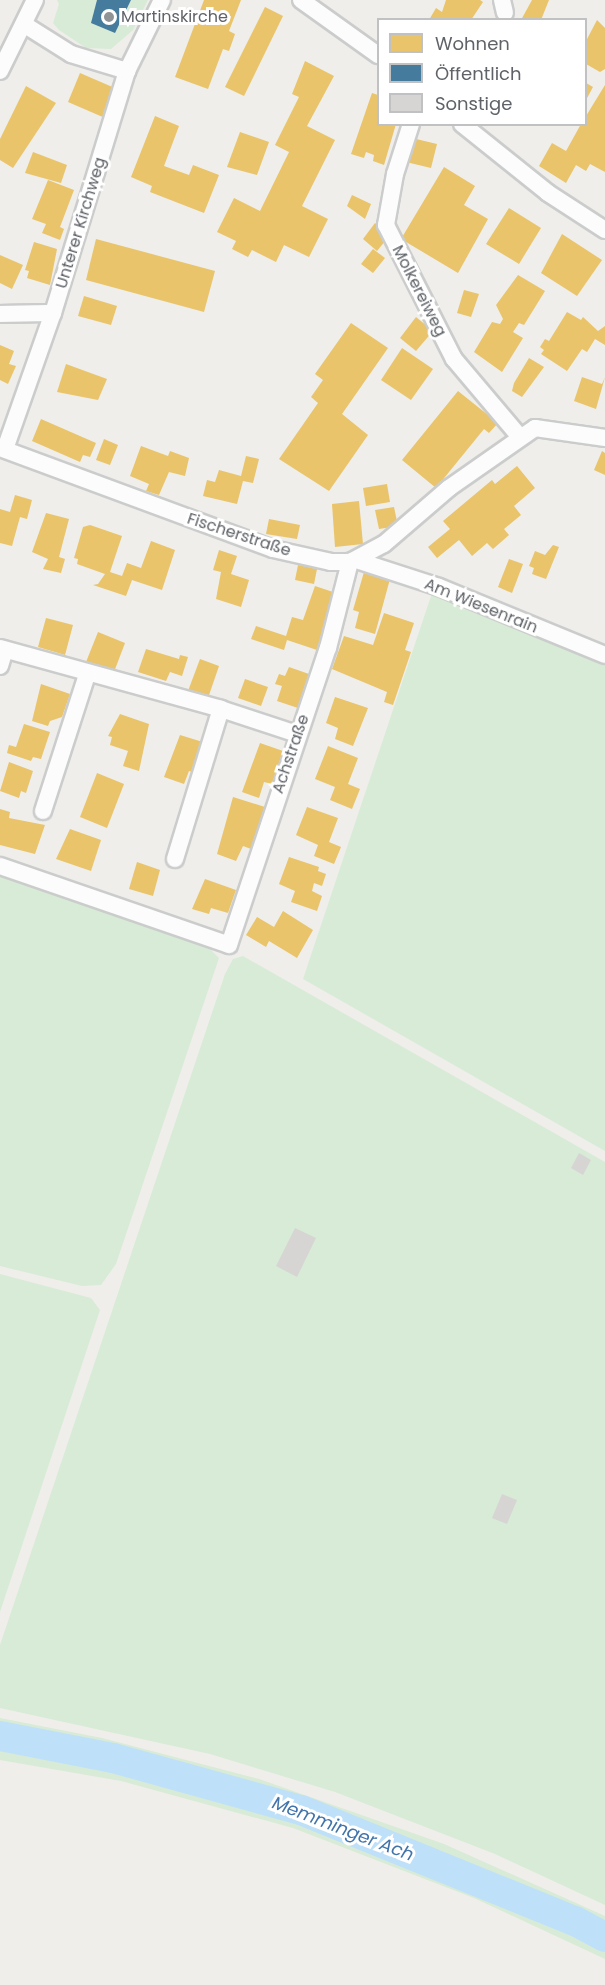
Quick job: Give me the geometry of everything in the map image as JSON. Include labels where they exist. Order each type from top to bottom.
[{"type":"street","points":[[0,71],[25,25],[35,0]]},
{"type":"street","name":"Unterer Kirchweg","points":[[3,448],[53,313],[127,71],[162,0]]},
{"type":"street","points":[[301,0],[377,54]]},
{"type":"street","points":[[25,25],[71,54],[127,71]]},
{"type":"street","name":"Molkereiweg","points":[[410,126],[395,174],[386,225],[454,359],[519,436]]},
{"type":"street","points":[[464,126],[548,193],[605,230]]},
{"type":"street","points":[[0,314],[53,313]]},
{"type":"street","points":[[353,561],[384,544],[519,436],[535,428],[605,438]]},
{"type":"street","name":"Fischerstraße","points":[[3,448],[273,549],[331,562],[353,561]]},
{"type":"street","name":"Am Wiesenrain","points":[[353,561],[439,587],[605,655]]},
{"type":"street","name":"Achstraße","points":[[0,866],[229,945],[297,734],[328,648],[353,561]]},
{"type":"street","points":[[2,655],[220,709],[297,734]]},
{"type":"street","points":[[43,811],[87,675]]},
{"type":"street","points":[[175,859],[220,709]]},
{"type":"green space","points":[[57,0],[148,0],[133,30],[111,49],[86,48],[59,30],[53,23],[59,4]]},
{"type":"green space","points":[[432,593],[605,662],[605,1151],[303,979]]},
{"type":"green space","points":[[0,871],[208,947],[219,958],[116,1264],[101,1285],[82,1286],[0,1266]]},
{"type":"green space","points":[[243,956],[605,1162],[605,1905],[495,1854],[335,1792],[210,1754],[0,1708],[0,1645],[225,974],[233,959]]},
{"type":"green space","points":[[0,1274],[91,1298],[100,1310],[0,1612]]},
{"type":"green space","points":[[0,1718],[102,1738],[259,1779],[444,1844],[605,1916],[605,1959],[474,1898],[293,1828],[121,1781],[0,1760]]},
{"type":"building: Wohnen","points":[[204,0],[241,0],[229,31],[235,34],[229,51],[223,49],[208,89],[175,77]]},
{"type":"building: Wohnen","points":[[446,0],[480,0],[483,2],[472,18],[430,18],[436,8],[442,12]]},
{"type":"building: Wohnen","points":[[532,0],[549,0],[542,18],[522,18]]},
{"type":"building: Wohnen","points":[[265,7],[283,16],[244,96],[225,87]]},
{"type":"building: Wohnen","points":[[597,20],[605,28],[605,69],[600,72],[587,65],[587,39]]},
{"type":"building: Wohnen","points":[[305,61],[334,76],[307,126],[335,140],[302,206],[328,219],[309,257],[284,245],[276,262],[252,250],[248,257],[232,249],[236,241],[217,232],[234,198],[260,211],[289,152],[275,145],[299,97],[292,94]]},
{"type":"building: Wohnen","points":[[80,73],[117,89],[105,118],[68,102]]},
{"type":"building: Wohnen","points":[[587,84],[593,87],[587,98]]},
{"type":"building: Wohnen","points":[[605,85],[605,172],[590,164],[586,171],[576,165],[566,183],[539,166],[552,143],[566,151],[580,126],[587,126],[587,114]]},
{"type":"building: Wohnen","points":[[26,86],[56,103],[13,168],[0,160],[0,139]]},
{"type":"building: Wohnen","points":[[372,93],[377,95],[377,126],[395,126],[384,165],[373,161],[374,155],[366,152],[364,158],[351,154]]},
{"type":"building: Wohnen","points":[[155,116],[179,126],[164,166],[189,175],[193,165],[219,175],[204,213],[150,192],[152,186],[131,177]]},
{"type":"building: Wohnen","points":[[240,132],[269,142],[257,175],[227,167]]},
{"type":"building: Wohnen","points":[[412,138],[437,144],[431,168],[406,162]]},
{"type":"building: Wohnen","points":[[33,152],[67,165],[61,183],[25,173]]},
{"type":"building: Wohnen","points":[[444,167],[475,186],[464,205],[488,219],[458,273],[401,239]]},
{"type":"building: Wohnen","points":[[48,180],[74,190],[60,227],[64,229],[60,240],[42,233],[46,224],[32,219]]},
{"type":"building: Wohnen","points":[[352,195],[371,204],[365,219],[347,206]]},
{"type":"building: Wohnen","points":[[509,208],[541,228],[519,264],[486,244]]},
{"type":"building: Wohnen","points":[[375,223],[390,235],[377,251],[363,239]]},
{"type":"building: Wohnen","points":[[562,234],[602,260],[577,296],[541,273]]},
{"type":"building: Wohnen","points":[[96,239],[215,271],[204,312],[86,280]]},
{"type":"building: Wohnen","points":[[34,242],[57,249],[50,285],[27,278],[29,271],[25,270]]},
{"type":"building: Wohnen","points":[[373,249],[385,258],[373,273],[361,264]]},
{"type":"building: Wohnen","points":[[0,255],[23,265],[12,289],[0,283]]},
{"type":"building: Wohnen","points":[[518,275],[545,291],[524,325],[519,323],[513,332],[523,338],[502,372],[474,352],[492,322],[500,324],[503,319],[496,305]]},
{"type":"building: Wohnen","points":[[464,290],[479,294],[471,317],[457,313]]},
{"type":"building: Wohnen","points":[[84,296],[117,306],[111,325],[78,316]]},
{"type":"building: Wohnen","points":[[567,312],[581,320],[583,317],[598,331],[605,326],[605,345],[595,339],[587,352],[582,349],[567,371],[541,354],[544,350],[540,347],[545,339],[549,341]]},
{"type":"building: Wohnen","points":[[416,317],[433,331],[416,351],[400,338]]},
{"type":"building: Wohnen","points":[[351,323],[388,348],[342,414],[368,435],[329,491],[279,459],[318,403],[311,397],[323,380],[315,374]]},
{"type":"building: Wohnen","points":[[0,345],[14,351],[9,364],[16,366],[8,384],[0,380]]},
{"type":"building: Wohnen","points":[[402,348],[433,369],[411,400],[381,380]]},
{"type":"building: Wohnen","points":[[529,358],[544,367],[522,397],[512,391],[514,383]]},
{"type":"building: Wohnen","points":[[66,364],[107,379],[98,400],[57,392]]},
{"type":"building: Wohnen","points":[[582,377],[602,384],[605,377],[596,409],[574,401]]},
{"type":"building: Wohnen","points":[[458,391],[498,423],[489,433],[484,429],[436,488],[402,460]]},
{"type":"building: Wohnen","points":[[41,419],[96,443],[90,457],[83,455],[80,462],[32,441]]},
{"type":"building: Wohnen","points":[[104,439],[118,445],[110,465],[96,460]]},
{"type":"building: Wohnen","points":[[141,446],[168,456],[170,451],[189,458],[185,476],[169,472],[159,495],[146,491],[149,484],[130,476]]},
{"type":"building: Wohnen","points":[[602,451],[605,453],[605,475],[594,470]]},
{"type":"building: Wohnen","points":[[246,456],[259,459],[253,483],[243,481],[237,504],[203,496],[207,480],[215,482],[219,470],[241,476]]},
{"type":"building: Wohnen","points":[[517,466],[535,488],[514,506],[521,515],[504,529],[509,535],[493,549],[487,543],[472,556],[459,540],[437,558],[428,547],[450,529],[443,521],[492,480],[495,484]]},
{"type":"building: Wohnen","points":[[387,484],[390,502],[366,506],[363,488]]},
{"type":"building: Wohnen","points":[[15,495],[32,500],[27,519],[20,517],[12,546],[0,543],[0,509],[10,512]]},
{"type":"building: Wohnen","points":[[359,501],[363,544],[335,547],[332,504]]},
{"type":"building: Wohnen","points":[[394,507],[398,526],[379,529],[375,510]]},
{"type":"building: Wohnen","points":[[46,513],[69,519],[59,557],[65,559],[61,573],[43,569],[48,559],[32,552]]},
{"type":"building: Wohnen","points":[[269,519],[300,525],[297,539],[266,534]]},
{"type":"building: Wohnen","points":[[90,525],[122,536],[110,572],[122,576],[127,563],[141,568],[151,541],[175,550],[162,590],[132,580],[126,596],[93,585],[98,584],[105,574],[77,564],[78,559],[74,558],[83,527]]},
{"type":"building: Wohnen","points":[[553,545],[559,547],[546,579],[532,574],[534,568],[529,566],[535,551],[545,555]]},
{"type":"building: Wohnen","points":[[219,550],[237,556],[231,574],[249,580],[241,607],[216,599],[221,572],[213,570]]},
{"type":"building: Wohnen","points":[[509,559],[523,564],[512,593],[498,587]]},
{"type":"building: Wohnen","points":[[298,565],[317,569],[314,584],[295,580]]},
{"type":"building: Wohnen","points":[[364,572],[390,579],[375,634],[355,628],[359,612],[353,610]]},
{"type":"building: Wohnen","points":[[315,586],[336,593],[317,650],[287,640],[284,650],[251,639],[256,626],[286,636],[292,617],[303,620]]},
{"type":"building: Wohnen","points":[[384,613],[414,623],[405,650],[411,652],[393,705],[384,702],[387,692],[332,669],[344,636],[373,645]]},
{"type":"building: Wohnen","points":[[46,618],[73,625],[65,655],[38,647]]},
{"type":"building: Wohnen","points":[[98,632],[125,643],[114,672],[86,662]]},
{"type":"building: Wohnen","points":[[146,649],[179,659],[180,655],[188,657],[182,676],[170,672],[166,681],[138,672]]},
{"type":"building: Wohnen","points":[[200,659],[219,666],[208,698],[188,691]]},
{"type":"building: Wohnen","points":[[289,667],[309,674],[306,683],[309,684],[298,708],[277,701],[282,686],[275,684],[279,674],[285,676]]},
{"type":"building: Wohnen","points":[[245,679],[268,687],[261,706],[238,698]]},
{"type":"building: Wohnen","points":[[41,684],[70,694],[62,717],[50,721],[48,726],[32,721]]},
{"type":"building: Wohnen","points":[[335,697],[368,708],[353,746],[335,739],[338,728],[326,723]]},
{"type":"building: Wohnen","points":[[120,714],[149,724],[139,771],[123,766],[128,751],[110,745],[112,737],[108,736]]},
{"type":"building: Wohnen","points":[[24,724],[50,732],[41,759],[33,757],[31,761],[7,753],[9,745],[16,747]]},
{"type":"building: Wohnen","points":[[180,735],[206,743],[196,773],[189,771],[184,784],[164,777]]},
{"type":"building: Wohnen","points":[[260,743],[283,751],[272,784],[264,782],[259,798],[242,792]]},
{"type":"building: Wohnen","points":[[328,746],[358,758],[348,784],[360,789],[352,809],[330,800],[335,787],[315,779]]},
{"type":"building: Wohnen","points":[[9,762],[33,771],[26,793],[21,791],[19,798],[0,791]]},
{"type":"building: Wohnen","points":[[97,773],[124,784],[107,828],[80,817]]},
{"type":"building: Wohnen","points":[[233,797],[265,807],[251,849],[243,846],[236,861],[217,854]]},
{"type":"building: Wohnen","points":[[307,807],[338,818],[329,842],[341,847],[334,864],[314,856],[318,845],[296,835]]},
{"type":"building: Wohnen","points":[[0,809],[10,812],[9,818],[45,825],[35,854],[0,845]]},
{"type":"building: Wohnen","points":[[70,829],[101,840],[91,871],[56,859]]},
{"type":"building: Wohnen","points":[[289,857],[319,867],[318,871],[326,874],[322,886],[314,883],[312,891],[322,896],[317,911],[291,902],[295,891],[279,884]]},
{"type":"building: Wohnen","points":[[137,862],[160,870],[153,896],[129,889]]},
{"type":"building: Wohnen","points":[[205,879],[236,890],[228,913],[211,908],[209,914],[192,909]]},
{"type":"building: Wohnen","points":[[283,911],[313,930],[297,958],[269,941],[266,947],[246,935],[257,917],[274,927]]},
{"type":"building: Öffentlich","name":"Martinskirche","points":[[97,0],[131,0],[115,33],[91,23]]},
{"type":"building: Sonstige","points":[[579,1153],[591,1160],[583,1175],[571,1168]]},
{"type":"building: Sonstige","points":[[295,1228],[316,1238],[297,1277],[276,1266]]},
{"type":"building: Sonstige","points":[[502,1494],[517,1500],[507,1524],[492,1518]]},
{"type":"waterway","name":"Memminger Ach","points":[[0,1736],[113,1758],[301,1810],[575,1921],[605,1937]]},
{"type":"place","name":"Martinskirche","points":[[109,17]]}]
